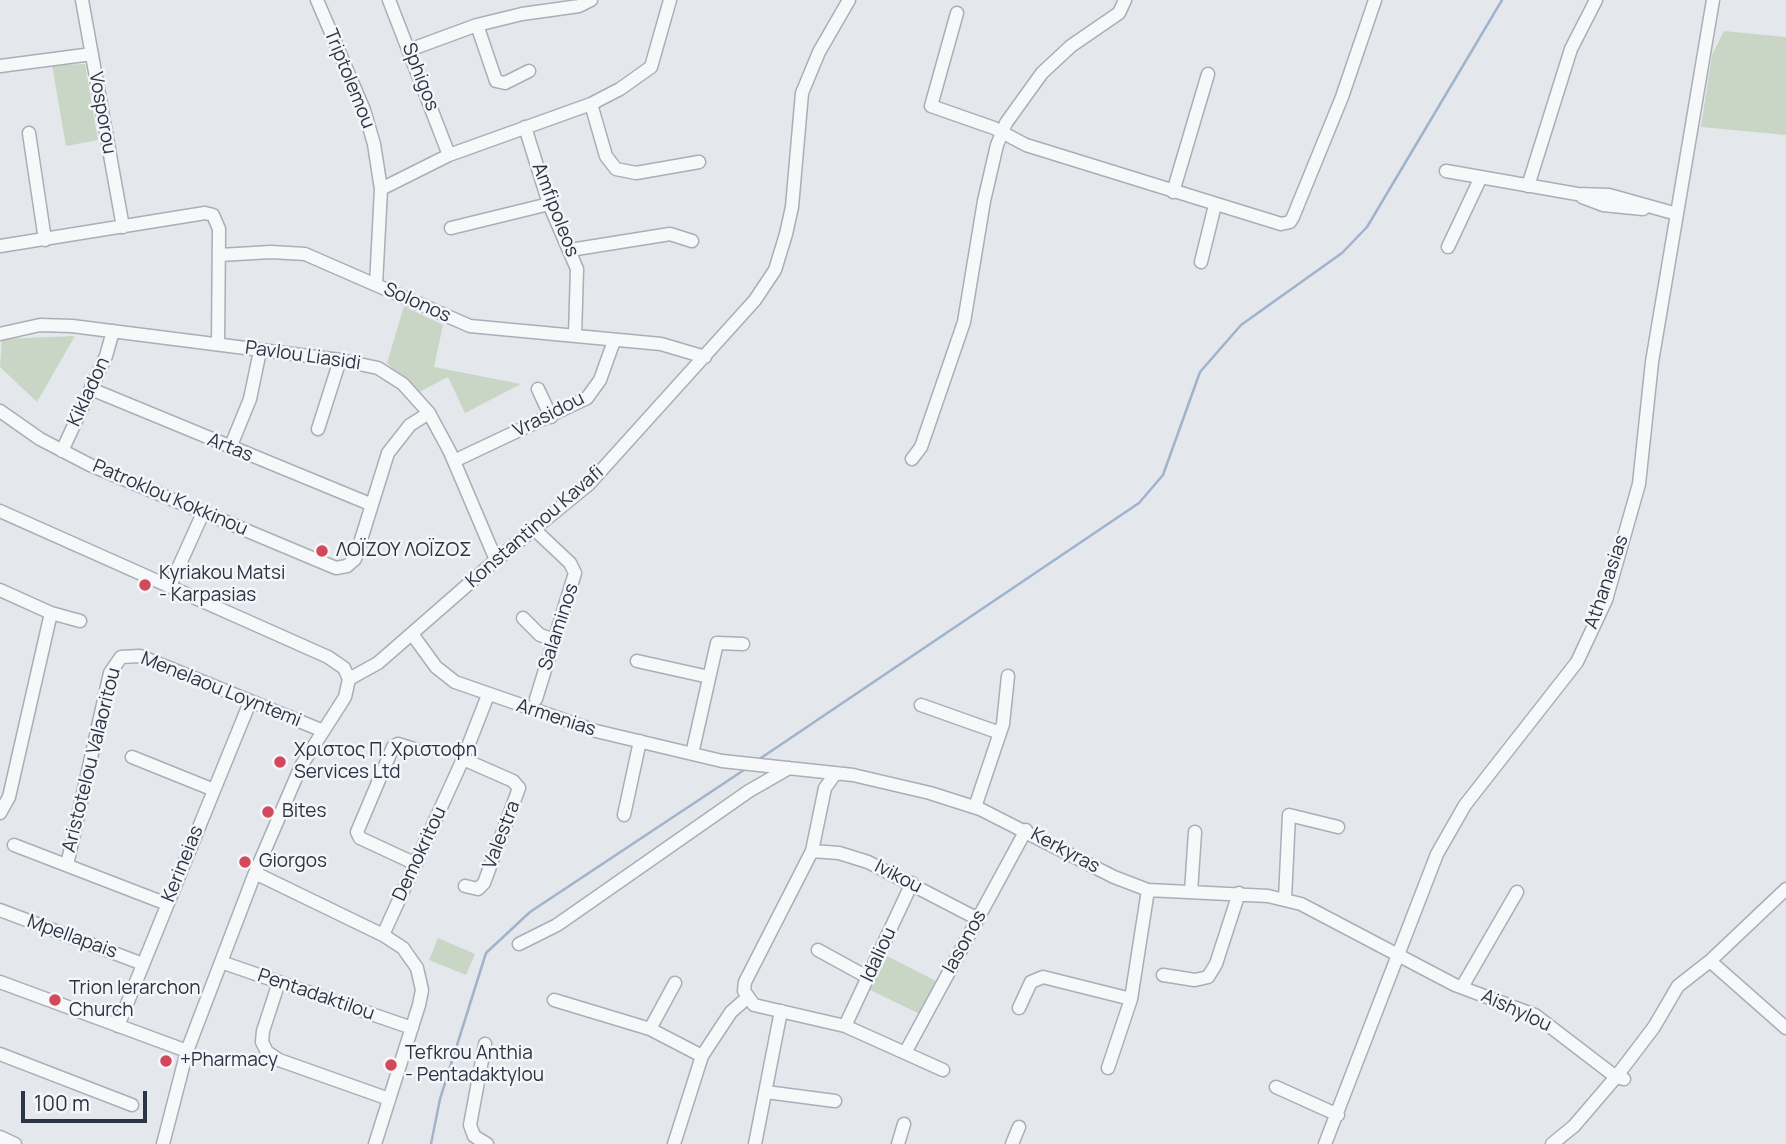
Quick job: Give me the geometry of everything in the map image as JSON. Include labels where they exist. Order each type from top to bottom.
[{"type":"street","name":"Vosporou","points":[[82,0],[123,227]]},
{"type":"street","name":"Triptolemou","points":[[317,0],[368,122],[381,189],[376,285]]},
{"type":"street","name":"Sphigos","points":[[389,0],[449,155]]},
{"type":"street","points":[[409,50],[477,25],[522,14],[579,6],[591,0]]},
{"type":"street","points":[[381,189],[449,155],[591,104],[620,89],[652,67],[670,0]]},
{"type":"street","name":"Konstantinou Kavafi","points":[[349,679],[378,663],[496,560],[589,484],[755,300],[775,270],[792,206],[802,93],[819,52],[849,0]]},
{"type":"street","points":[[912,459],[920,447],[964,322],[984,201],[1002,132],[1042,73],[1071,46],[1119,13],[1125,0]]},
{"type":"street","points":[[957,13],[931,106],[1002,132],[1026,145],[1281,225],[1290,222],[1342,97],[1375,0]]},
{"type":"street","points":[[1528,186],[1571,50],[1596,0]]},
{"type":"street","name":"Athanasias","points":[[1325,1144],[1437,854],[1465,805],[1577,662],[1606,600],[1639,484],[1652,362],[1713,0]]},
{"type":"street","points":[[477,25],[496,81],[505,83],[530,71]]},
{"type":"street","points":[[0,66],[92,54]]},
{"type":"street","points":[[1173,191],[1208,74]]},
{"type":"street","points":[[591,104],[606,156],[616,169],[636,173],[699,162]]},
{"type":"street","name":"Amfipoleos","points":[[526,127],[549,204],[570,250],[578,279],[575,336]]},
{"type":"street","points":[[29,133],[45,240]]},
{"type":"street","points":[[1446,171],[1577,194],[1609,195],[1677,214]]},
{"type":"street","points":[[1448,247],[1481,177]]},
{"type":"street","points":[[451,228],[549,204]]},
{"type":"street","points":[[1201,262],[1215,205]]},
{"type":"street","points":[[0,246],[209,213],[218,224],[218,344]]},
{"type":"street","points":[[570,250],[670,234],[692,241]]},
{"type":"street","name":"Solonos","points":[[220,255],[271,252],[305,254],[470,326],[661,344],[705,357]]},
{"type":"street","name":"Pavlou Liasidi","points":[[0,334],[40,325],[113,331],[340,359],[366,364],[389,373],[409,389],[429,412],[454,461],[496,560]]},
{"type":"street","name":"Kikladon","points":[[62,451],[91,389],[113,331]]},
{"type":"street","name":"Vrasidou","points":[[454,461],[580,403],[592,393],[614,341]]},
{"type":"street","points":[[230,448],[250,399],[260,351]]},
{"type":"street","points":[[318,429],[340,359]]},
{"type":"street","name":"Artas","points":[[91,389],[370,504]]},
{"type":"street","points":[[538,389],[551,416]]},
{"type":"street","name":"Patroklou Kokkinou","points":[[0,411],[62,451],[330,566],[347,566],[357,554],[370,504]]},
{"type":"street","points":[[370,504],[388,453],[410,425],[429,412]]},
{"type":"street","points":[[0,510],[335,660],[349,679],[345,696],[321,730],[297,775],[255,873],[187,1051],[163,1144]]},
{"type":"street","points":[[170,586],[203,513]]},
{"type":"street","name":"Salaminos","points":[[534,529],[570,562],[575,573],[536,699]]},
{"type":"street","points":[[0,590],[51,613],[80,621]]},
{"type":"street","points":[[0,813],[9,797],[51,613]]},
{"type":"street","points":[[523,618],[540,635],[555,640]]},
{"type":"street","name":"Armenias","points":[[412,634],[445,675],[488,695],[596,731],[722,761]]},
{"type":"street","points":[[692,754],[717,643],[743,644]]},
{"type":"street","name":"Menelaou Loyntemi","points":[[121,657],[141,656],[321,730]]},
{"type":"street","name":"Aristotelou Valaoritou","points":[[67,865],[110,673],[121,657]]},
{"type":"street","points":[[637,661],[709,677]]},
{"type":"street","points":[[975,807],[1000,733],[1008,676]]},
{"type":"street","name":"Demokritou","points":[[383,934],[463,759],[488,695]]},
{"type":"street","name":"Kerineias","points":[[118,1026],[250,702]]},
{"type":"street","points":[[921,705],[1000,733]]},
{"type":"street","points":[[624,815],[640,741]]},
{"type":"street","points":[[414,749],[401,744],[393,747],[357,832],[360,838],[416,864]]},
{"type":"street","points":[[132,757],[214,790]]},
{"type":"street","name":"Valestra","points":[[463,759],[513,781],[519,788],[484,883],[478,888],[465,886]]},
{"type":"street","name":"Kerkyras","points":[[722,761],[880,780],[975,807],[1026,830],[1114,877],[1148,890],[1239,893],[1285,899],[1315,910],[1399,955]]},
{"type":"street","points":[[519,944],[557,925],[785,768]]},
{"type":"street","points":[[835,774],[825,788],[812,851],[745,982],[747,998],[754,1005],[845,1026],[943,1070]]},
{"type":"street","points":[[1285,899],[1289,815],[1338,827]]},
{"type":"street","name":"Iasonos","points":[[905,1053],[1026,830]]},
{"type":"street","points":[[1191,892],[1195,832]]},
{"type":"street","points":[[14,845],[167,904]]},
{"type":"street","name":"Ivikou","points":[[812,851],[855,858],[912,883],[978,919]]},
{"type":"street","points":[[255,873],[383,934],[409,954],[420,975],[421,998],[375,1144]]},
{"type":"street","name":"Idaliou","points":[[845,1026],[912,883]]},
{"type":"street","points":[[1552,1144],[1574,1126],[1620,1078],[1678,986],[1710,961],[1786,889]]},
{"type":"street","points":[[1108,1068],[1131,999],[1148,890]]},
{"type":"street","points":[[1462,987],[1517,892]]},
{"type":"street","points":[[1163,975],[1195,980],[1208,977],[1216,964],[1239,893]]},
{"type":"street","name":"Mpellapais","points":[[0,910],[143,964]]},
{"type":"street","points":[[818,950],[869,978]]},
{"type":"street","name":"Aishylou","points":[[1399,955],[1462,987],[1535,1015],[1620,1078]]},
{"type":"street","points":[[1710,961],[1786,1028]]},
{"type":"street","name":"Pentadaktilou","points":[[221,962],[412,1028]]},
{"type":"street","points":[[1019,1008],[1031,982],[1043,977],[1131,999]]},
{"type":"street","points":[[0,982],[187,1051]]},
{"type":"street","points":[[279,982],[263,1031],[262,1042],[267,1052],[279,1060],[389,1099]]},
{"type":"street","points":[[650,1029],[676,983]]},
{"type":"street","points":[[674,1144],[702,1056],[731,1012],[747,998]]},
{"type":"street","points":[[554,1000],[650,1029],[702,1056]]},
{"type":"street","points":[[755,1144],[780,1011]]},
{"type":"street","points":[[485,1044],[470,1125],[477,1139],[487,1144]]},
{"type":"street","points":[[0,1054],[132,1105]]},
{"type":"street","points":[[1276,1087],[1338,1115]]},
{"type":"street","points":[[766,1092],[835,1101]]},
{"type":"street","points":[[898,1144],[904,1124]]},
{"type":"street","points":[[1012,1144],[1019,1127]]},
{"type":"street","points":[[0,1137],[15,1144]]},
{"type":"green space","points":[[1724,31],[1786,37],[1786,135],[1701,127],[1712,55]]},
{"type":"green space","points":[[85,64],[98,140],[66,146],[52,65]]},
{"type":"green space","points":[[404,306],[443,325],[434,367],[521,384],[465,413],[448,377],[417,393],[387,363]]},
{"type":"green space","points":[[75,336],[37,402],[0,367],[2,339]]},
{"type":"green space","points":[[438,938],[475,954],[466,975],[429,960]]},
{"type":"green space","points":[[887,956],[936,981],[920,1014],[870,990]]},
{"type":"waterway","points":[[758,760],[1139,503],[1163,475],[1200,372],[1241,325],[1342,253],[1367,227],[1502,0]]},
{"type":"waterway","points":[[431,1144],[440,1099],[486,953],[530,912],[747,768]]},
{"type":"place","name":"ΛΟΪΖΟΥ ΛΟΪΖΟΣ","points":[[322,551]]},
{"type":"place","name":"Kyriakou Matsi - Karpasias","points":[[145,585]]},
{"type":"place","name":"Χριστος Π. Χριστοφη Services Ltd","points":[[280,762]]},
{"type":"place","name":"Bites","points":[[268,812]]},
{"type":"place","name":"Giorgos","points":[[245,862]]},
{"type":"place","name":"Trion Ierarchon Church","points":[[55,1000]]},
{"type":"place","name":"+Pharmacy","points":[[166,1061]]},
{"type":"place","name":"Tefkrou Anthia - Pentadaktylou","points":[[391,1065]]}]
